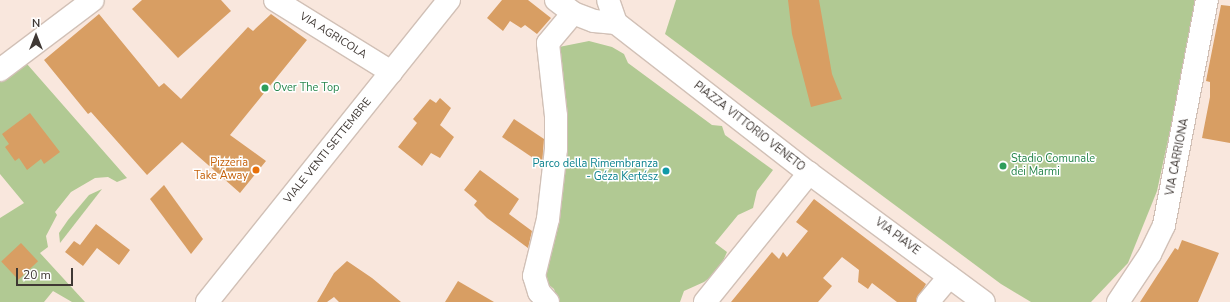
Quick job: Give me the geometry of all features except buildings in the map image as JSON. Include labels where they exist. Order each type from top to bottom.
[{"type":"street","points":[[0,70],[93,0]]},
{"type":"street","name":"VIA AGRICOLA","points":[[275,0],[391,72]]},
{"type":"street","name":"VIALE VENTI SETTEMBRE","points":[[207,302],[449,0]]},
{"type":"street","points":[[548,302],[538,292],[534,276],[548,219],[556,149],[556,116],[548,44],[564,6],[594,21],[616,23],[608,0]]},
{"type":"street","name":"VIA CARRIONA","points":[[1118,302],[1150,254],[1164,225],[1207,0]]},
{"type":"street","name":"PIAZZA VITTORIO VENETO","points":[[616,23],[809,173],[705,302]]},
{"type":"street","name":"VIA PIAVE","points":[[809,173],[984,302]]},
{"type":"street","points":[[928,302],[949,276]]},
{"type":"green space","name":"Stadio Comunale dei Marmi","points":[[676,0],[1198,0],[1157,191],[1128,263],[1091,302],[1031,302],[1001,284],[665,34]]},
{"type":"green space","name":"Parco della Rimembranza - Géza Kertész","points":[[589,41],[612,47],[624,54],[628,63],[712,125],[722,126],[725,135],[773,170],[757,191],[753,208],[738,215],[715,243],[727,252],[719,270],[704,282],[684,291],[680,302],[558,302],[554,289],[542,279],[554,48]]},
{"type":"green space","points":[[27,64],[127,178],[117,182],[108,177],[95,178],[71,192],[55,212],[57,215],[46,236],[48,247],[40,253],[85,302],[72,302],[53,291],[44,302],[0,302],[0,218],[24,203],[0,174],[0,82]]},
{"type":"green space","points":[[102,189],[60,243],[59,233],[68,220],[89,195]]},
{"type":"place","name":"Over The Top","points":[[265,88]]},
{"type":"place","name":"Stadio Comunale dei Marmi","points":[[1003,166]]},
{"type":"place","name":"Pizzeria Take Away","points":[[256,170]]},
{"type":"place","name":"Parco della Rimembranza - Géza Kertész","points":[[666,171]]}]
